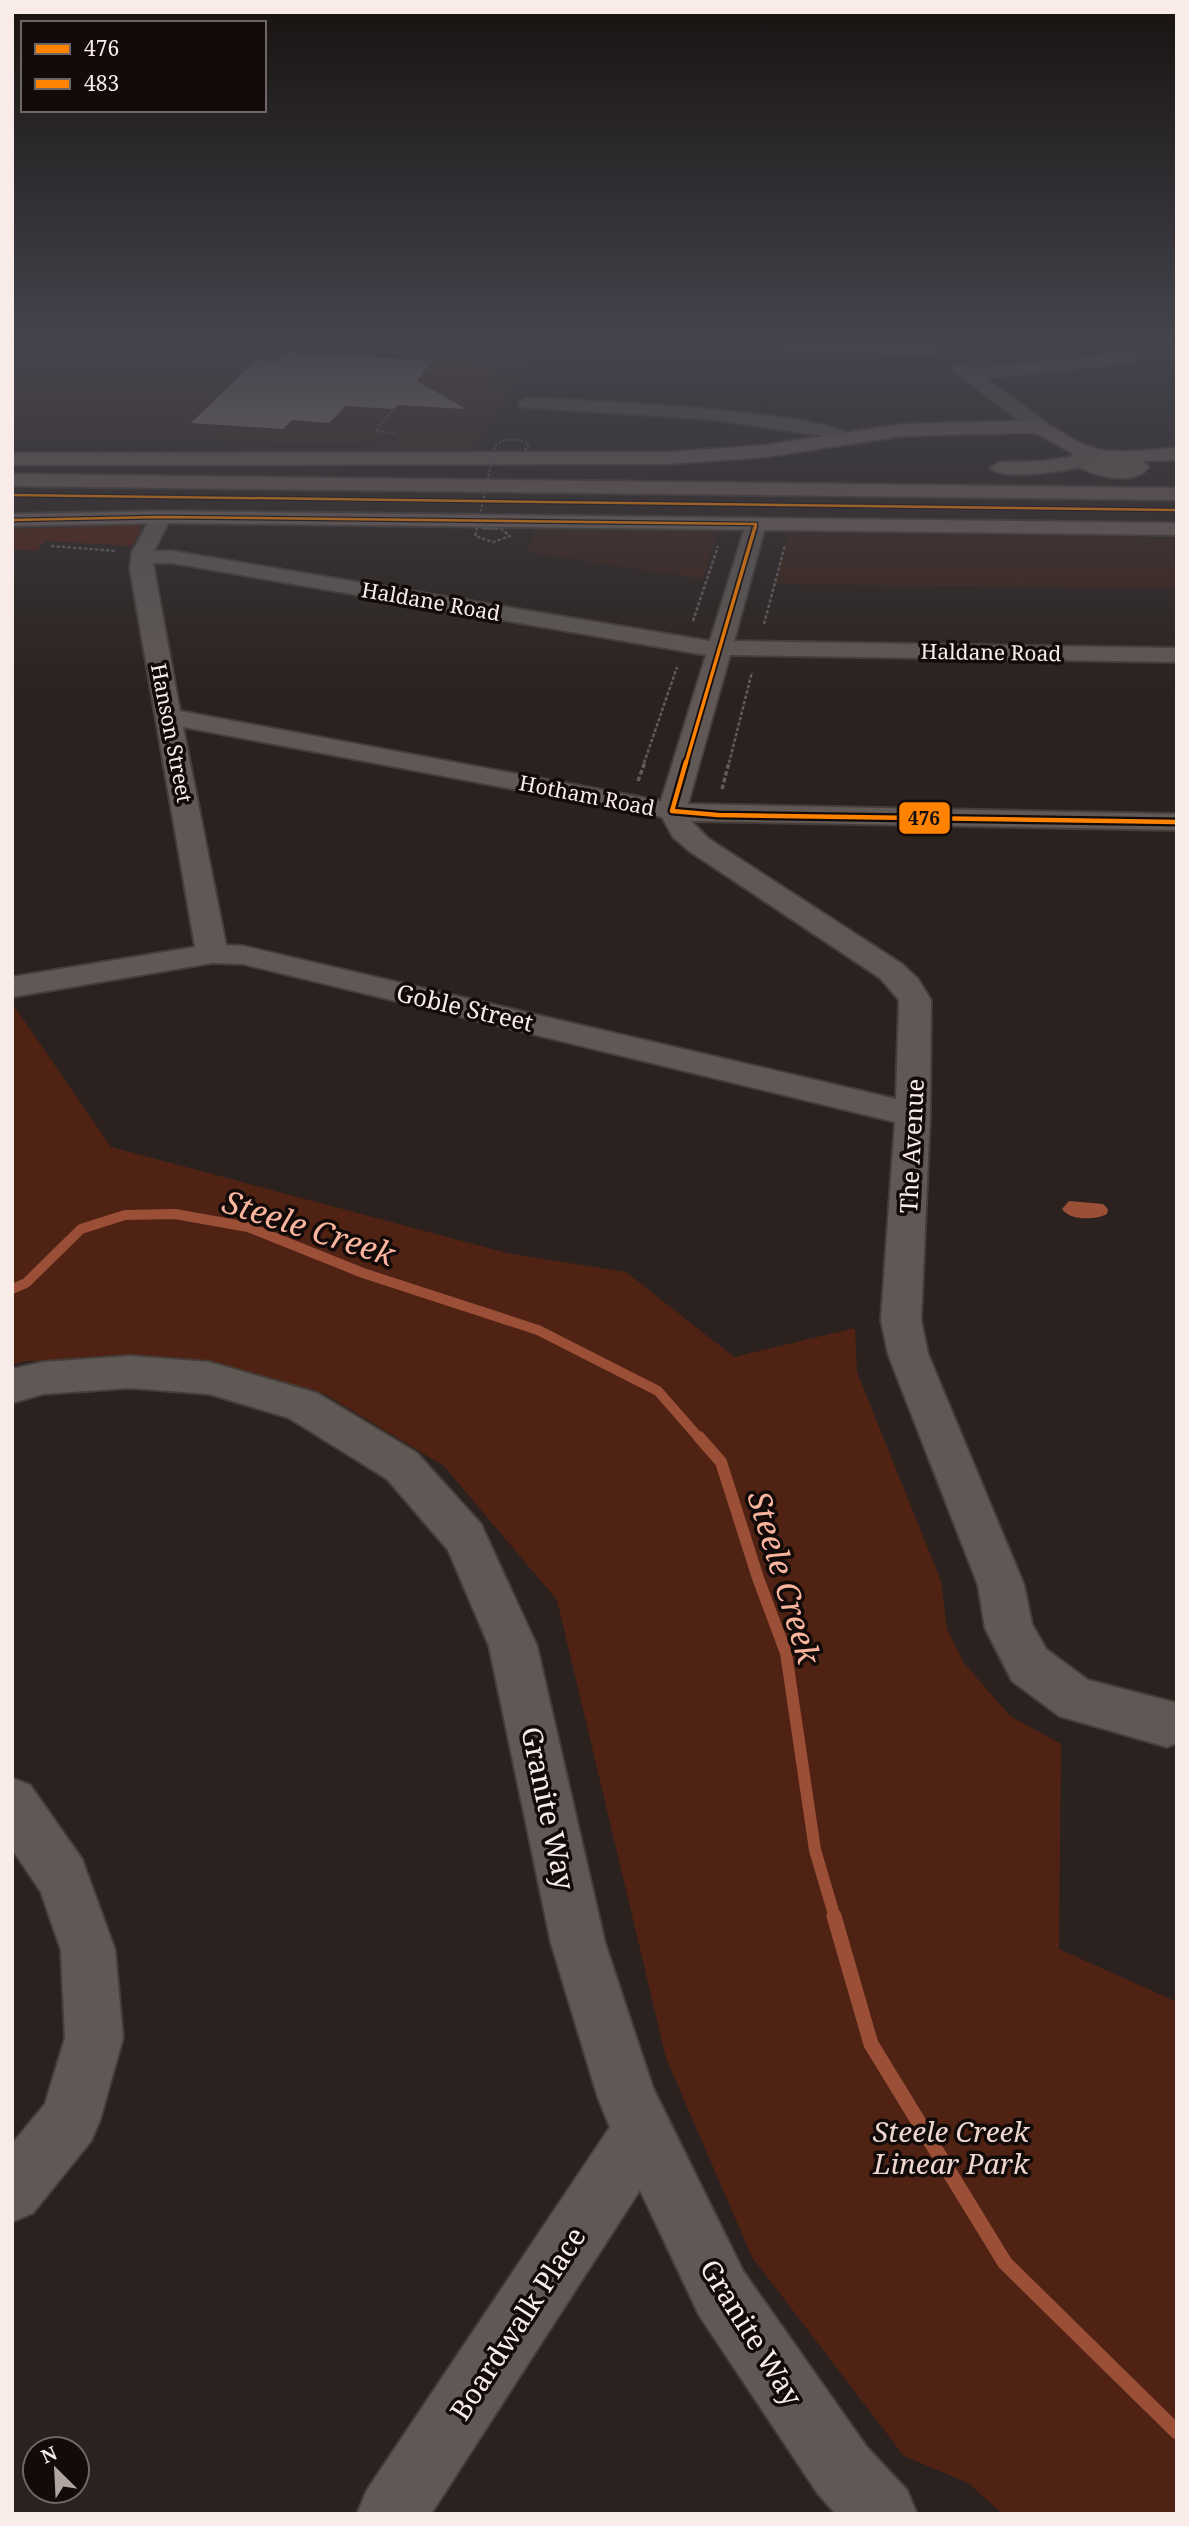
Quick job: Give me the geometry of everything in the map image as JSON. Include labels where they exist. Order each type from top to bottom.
[{"type":"highway","points":[[982,468],[1044,467],[1050,462]]},
{"type":"highway","points":[[1138,466],[1177,476]]},
{"type":"highway","points":[[12,480],[892,471]]},
{"type":"highway","points":[[111,480],[920,493],[1177,494]]},
{"type":"highway","points":[[12,495],[1177,510]]},
{"type":"main road","points":[[1092,462],[1110,471],[1131,471],[1138,466],[1159,462]]},
{"type":"main road","points":[[1125,462],[1138,466]]},
{"type":"main road","points":[[12,520],[161,517],[1177,529]]},
{"type":"street","points":[[142,554],[161,517]]},
{"type":"street","points":[[672,811],[756,524]]},
{"type":"street","name":"Haldane Road","points":[[142,554],[720,649],[1177,655]]},
{"type":"street","name":"Hanson Street","points":[[142,554],[141,569],[212,954]]},
{"type":"street","name":"Hotham Road","points":[[170,717],[672,811],[730,815],[1177,822]]},
{"type":"street","name":"The Avenue","points":[[672,811],[683,831],[699,845],[891,971],[907,986],[915,1000],[913,1115],[901,1320],[908,1354],[1001,1585],[1009,1628],[1029,1665],[1076,1700],[1172,1725]]},
{"type":"street","name":"Goble Street","points":[[12,987],[212,954],[243,955],[913,1115]]},
{"type":"street","name":"Granite Way","points":[[12,1386],[43,1378],[130,1372],[209,1378],[302,1405],[401,1466],[465,1538],[513,1646],[578,1944],[627,2098],[721,2293],[842,2470],[883,2514]]},
{"type":"street","points":[[12,1804],[63,1878],[88,1950],[94,2038],[70,2120],[12,2192]]},
{"type":"street","name":"Boardwalk Place","points":[[391,2514],[643,2132]]},
{"type":"path","points":[[482,528],[501,529],[510,536],[493,542],[475,536],[491,462]]},
{"type":"path","points":[[51,546],[142,554]]},
{"type":"path","points":[[634,804],[634,795],[678,664]]},
{"type":"shaded area","points":[[536,527],[719,529],[703,579],[526,552]]},
{"type":"shaded area","points":[[788,533],[1177,538],[1177,589],[776,584]]},
{"type":"shaded area","points":[[1069,1201],[1103,1204],[1108,1209],[1107,1214],[1090,1218],[1071,1216],[1062,1209]]},
{"type":"green space","points":[[141,525],[141,532],[132,546],[46,541],[36,551],[12,549],[12,529]]},
{"type":"green space","name":"Steele Creek Linear Park","points":[[12,1003],[111,1147],[507,1253],[626,1272],[734,1357],[855,1328],[857,1372],[941,1581],[947,1629],[964,1663],[1010,1716],[1061,1744],[1059,1949],[1177,2002],[1177,2514],[1003,2514],[968,2483],[904,2456],[752,2257],[666,2058],[557,1600],[444,1466],[325,1394],[187,1360],[26,1361],[12,1365]]},
{"type":"waterway","name":"Steele Creek","points":[[12,1289],[26,1283],[81,1229],[125,1215],[175,1214],[248,1227],[363,1273],[538,1330],[658,1391],[700,1439]]},
{"type":"waterway","name":"Steele Creek","points":[[699,1437],[721,1462],[758,1578],[786,1653],[815,1850],[835,1918]]},
{"type":"waterway","name":"Steele Creek","points":[[834,1916],[871,2044],[1005,2263],[1177,2432]]},
{"type":"transit line","name":"483","points":[[12,495],[1177,510]]},
{"type":"transit line","name":"476","points":[[12,520],[161,517],[756,524]]},
{"type":"transit line","name":"476","points":[[672,811],[756,524]]},
{"type":"transit line","name":"476","points":[[672,811],[718,815],[1177,822]]}]
